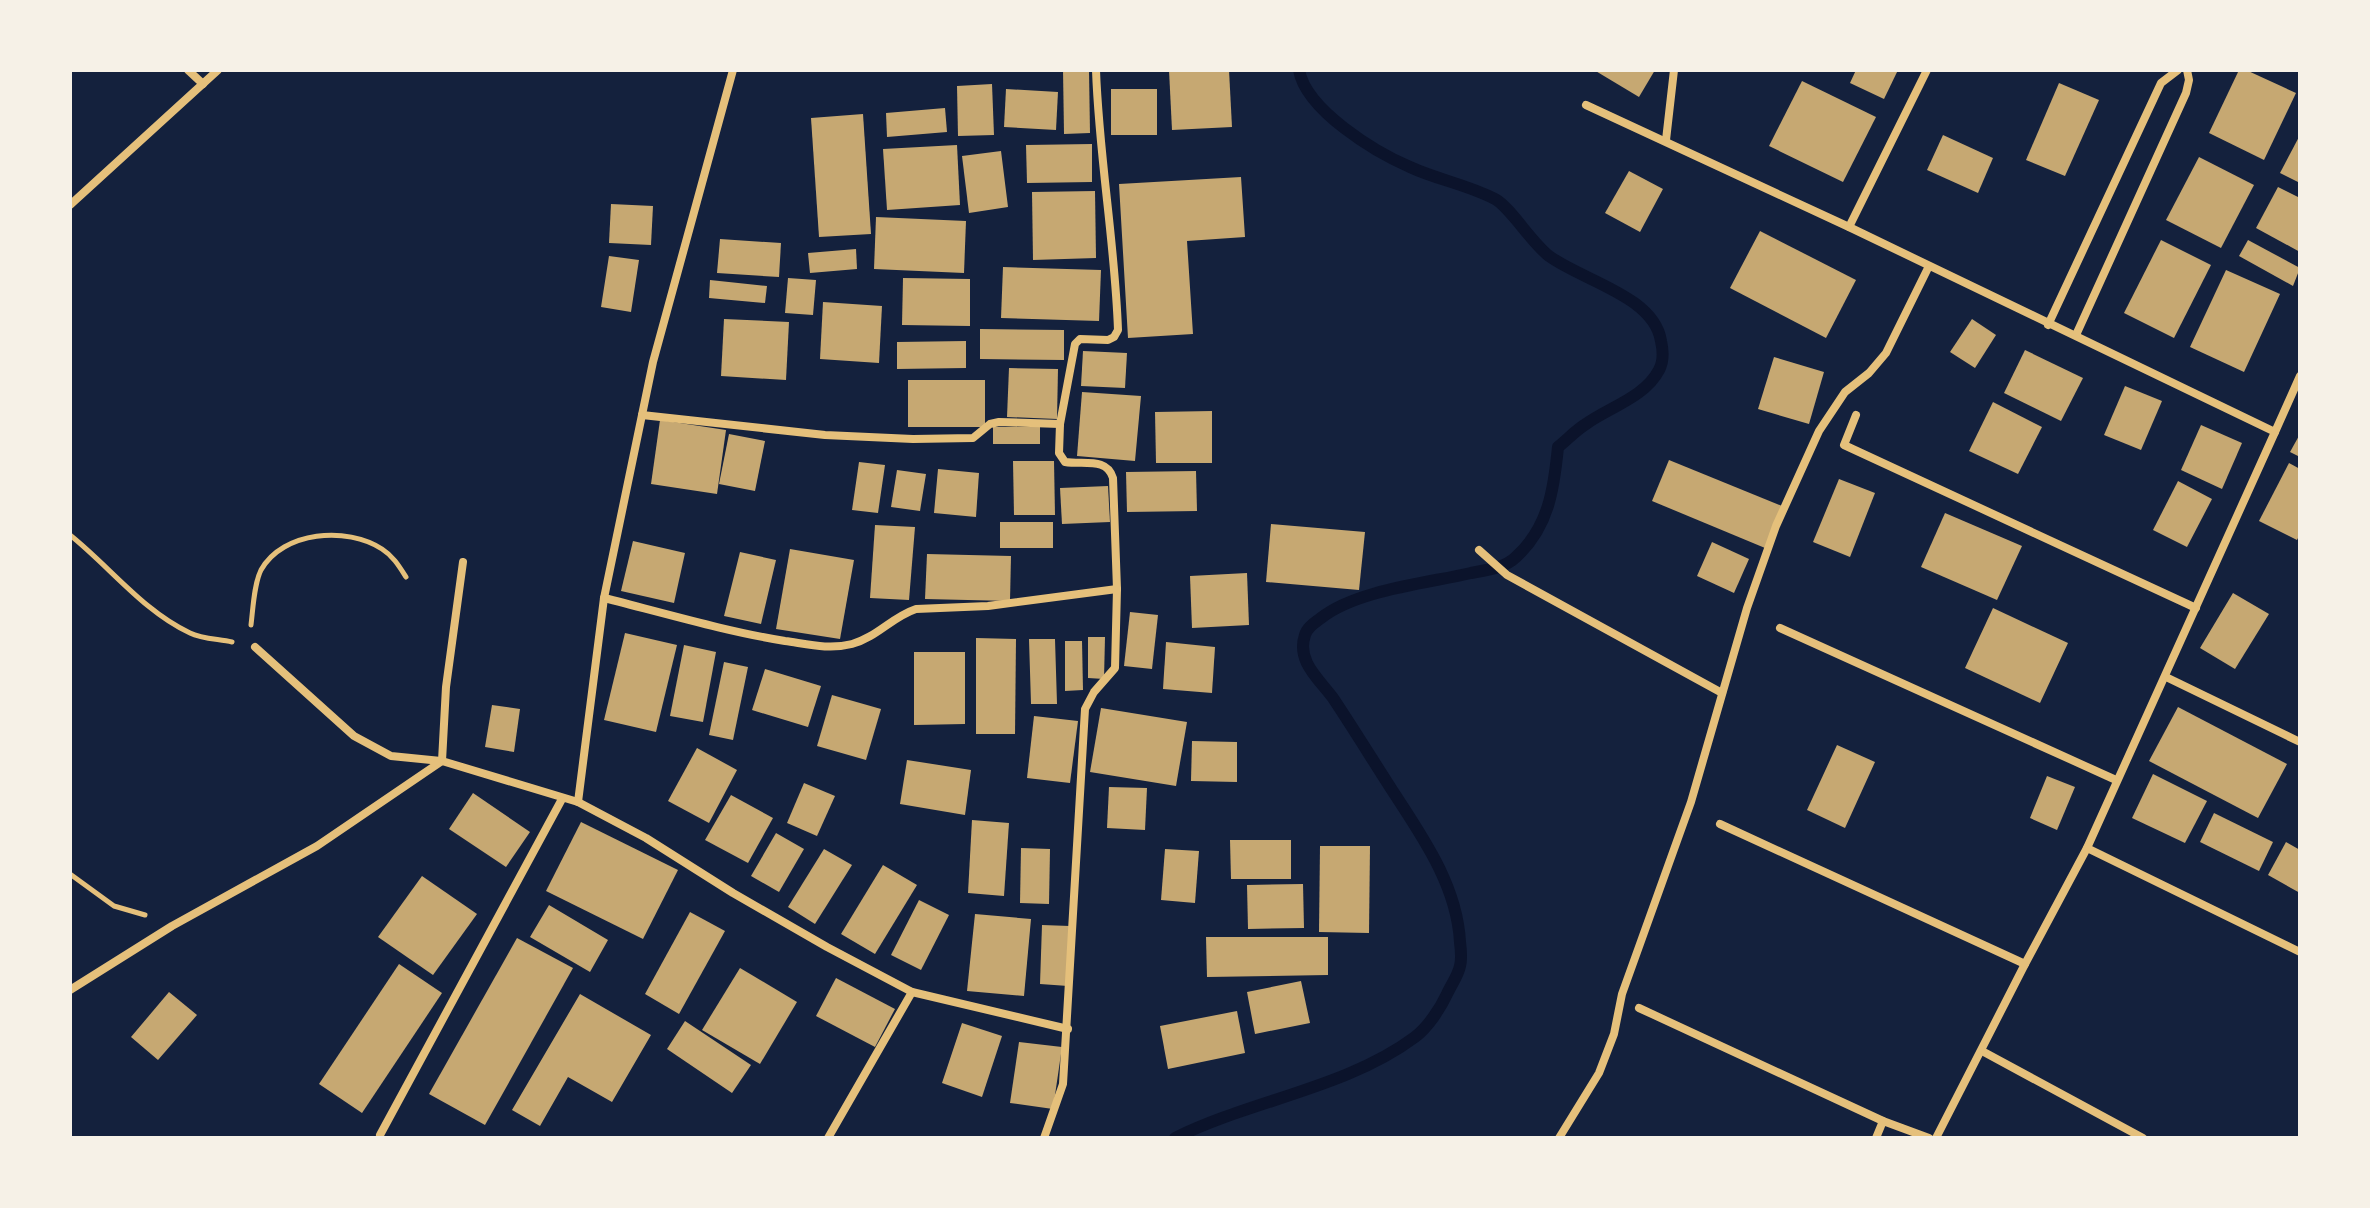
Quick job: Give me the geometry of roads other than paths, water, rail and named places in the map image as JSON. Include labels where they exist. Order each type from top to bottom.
[{"type":"street","points":[[188,70],[203,84]]},
{"type":"street","points":[[70,205],[218,70]]},
{"type":"street","points":[[578,802],[604,598],[653,362],[733,70]]},
{"type":"street","points":[[1044,1138],[1063,1084],[1085,709],[1094,692],[1115,668],[1117,589],[1111,468],[1105,464],[1065,462],[1059,453],[1060,424],[1075,344],[1080,339],[1108,340],[1118,330],[1116,269],[1098,128],[1096,70]]},
{"type":"street","points":[[1666,140],[1674,70]]},
{"type":"street","points":[[1849,227],[1927,70]]},
{"type":"street","points":[[2048,325],[2161,83],[2178,70]]},
{"type":"street","points":[[2076,335],[2186,93],[2189,80],[2187,70]]},
{"type":"street","points":[[1586,105],[1666,140],[2275,432]]},
{"type":"street","points":[[1559,1138],[1599,1073],[1614,1034],[1622,994],[1691,802],[1747,608],[1776,526],[1819,431],[1840,398],[1869,373],[1886,353],[1929,266]]},
{"type":"street","points":[[1936,1138],[2087,848],[2300,376]]},
{"type":"street","points":[[642,415],[825,435],[913,439],[973,438],[990,424],[999,422],[1060,424]]},
{"type":"street","points":[[1856,415],[1844,445],[2196,608]]},
{"type":"street","points":[[1482,554],[1507,575],[1722,693]]},
{"type":"street","points":[[442,761],[447,675],[463,562]]},
{"type":"street","points":[[604,598],[754,636],[838,647],[880,633],[906,612],[916,609],[988,606],[1117,589]]},
{"type":"street","points":[[1780,628],[2116,780]]},
{"type":"street","points":[[255,647],[354,736],[391,756],[442,761],[578,802],[646,838],[827,947],[912,992],[1068,1029]]},
{"type":"street","points":[[2166,677],[2300,742]]},
{"type":"street","points":[[70,990],[192,915],[317,846],[442,761]]},
{"type":"street","points":[[380,1135],[562,799]]},
{"type":"street","points":[[1720,824],[2025,964]]},
{"type":"street","points":[[2087,848],[2300,952]]},
{"type":"street","points":[[828,1138],[912,992]]},
{"type":"street","points":[[1639,1008],[1883,1121],[1929,1138]]},
{"type":"street","points":[[1982,1051],[2143,1138]]},
{"type":"street","points":[[1876,1138],[1883,1121]]},
{"type":"waterway","points":[[1175,1138],[1235,1113],[1360,1069],[1415,1037],[1437,1012],[1456,977],[1461,960],[1457,921],[1445,881],[1415,825],[1333,698],[1310,669],[1304,653],[1305,635],[1317,621],[1353,601],[1393,589],[1495,568],[1512,561],[1543,520],[1552,492],[1558,447],[1582,426],[1645,387],[1659,370],[1663,352],[1656,325],[1631,301],[1549,256],[1495,199],[1410,167],[1361,140],[1314,100],[1299,70]]}]
